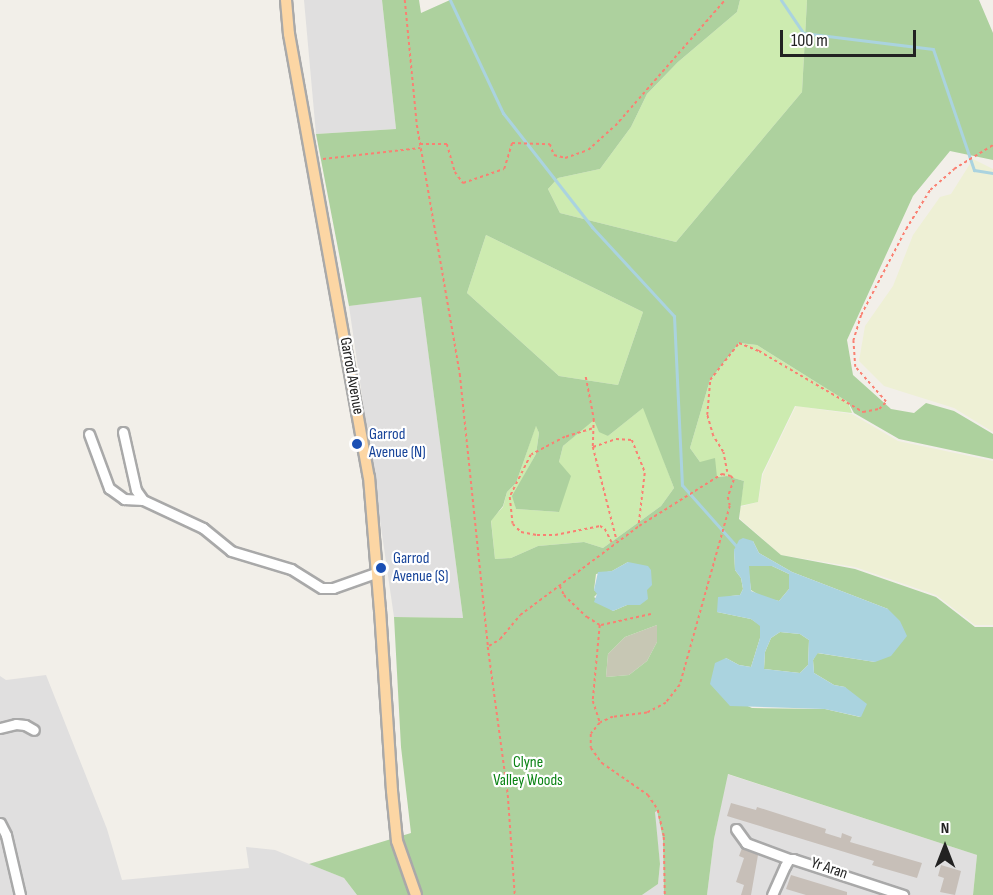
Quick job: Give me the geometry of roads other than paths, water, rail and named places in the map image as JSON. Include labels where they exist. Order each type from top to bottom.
[{"type":"main road","name":"Garrod Avenue","points":[[286,0],[289,34],[369,477],[396,831],[416,895]]},
{"type":"street","points":[[123,432],[136,490],[143,500]]},
{"type":"street","points":[[89,434],[109,488],[124,499],[143,500],[203,528],[231,551],[291,569],[322,588],[333,588],[378,572]]},
{"type":"street","points":[[0,728],[16,724],[25,725],[34,730]]},
{"type":"street","points":[[0,823],[6,835],[20,895]]},
{"type":"street","name":"Yr Aran","points":[[736,829],[746,843],[903,895]]},
{"type":"street","name":"Yr Aran","points":[[772,895],[789,859]]},
{"type":"water","points":[[743,538],[753,541],[759,553],[792,572],[888,609],[900,621],[907,636],[891,656],[875,662],[818,653],[813,660],[814,673],[834,685],[845,687],[867,704],[861,717],[825,709],[730,706],[710,684],[715,663],[726,658],[739,665],[751,667],[760,638],[760,626],[751,619],[717,612],[718,597],[740,595],[743,589],[741,578],[735,570],[734,550],[739,540]],"holes":[[[749,566],[772,566],[789,574],[789,589],[779,601],[751,591]],[[780,632],[800,634],[809,640],[808,665],[800,673],[764,669],[765,652],[771,638]]]},
{"type":"water","points":[[628,562],[648,566],[651,570],[652,585],[647,590],[648,599],[640,605],[627,605],[613,611],[594,602],[597,594],[594,590],[598,572],[612,571]]},
{"type":"waterway","points":[[450,0],[503,113],[592,227],[674,316],[682,485],[738,548]]},
{"type":"waterway","points":[[781,0],[803,33],[933,49],[974,170],[993,173]]},
{"type":"place","name":"Garrod Avenue (N)","points":[[357,444]]},
{"type":"place","name":"Garrod Avenue (S)","points":[[381,568]]},
{"type":"park label","name":"Clyne Valley Woods","points":[[528,772]]}]
